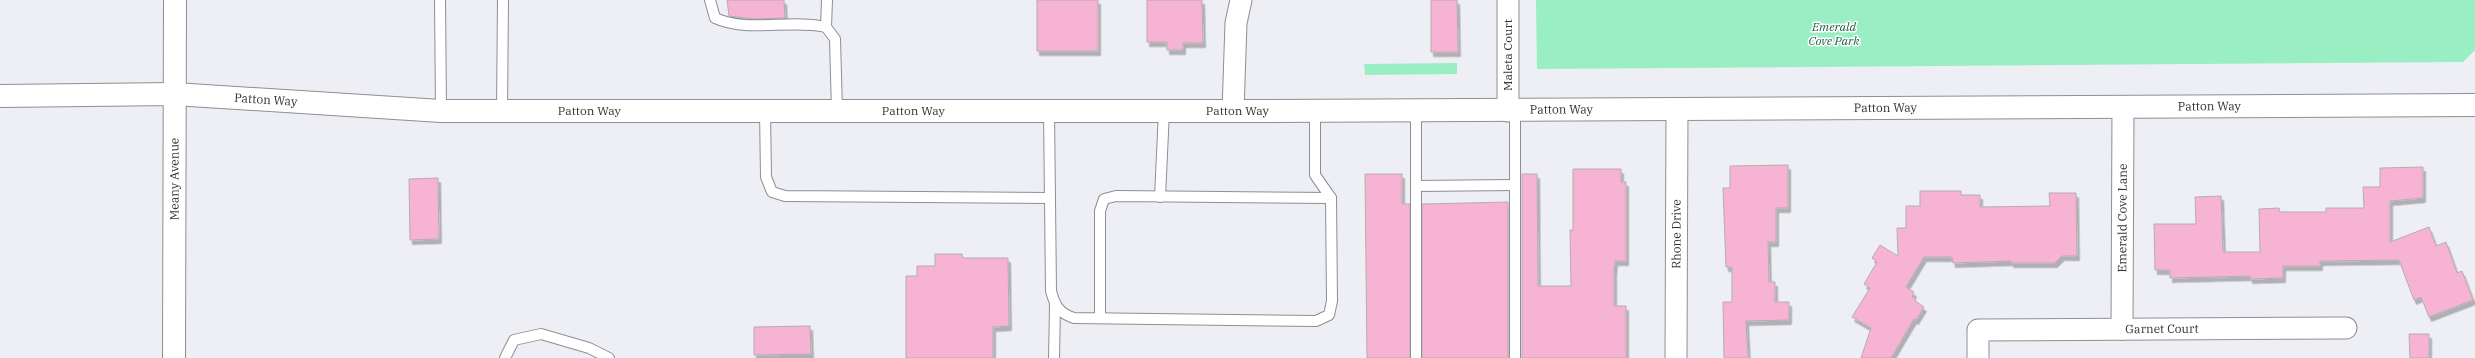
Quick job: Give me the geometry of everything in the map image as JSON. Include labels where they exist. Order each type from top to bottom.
[{"type":"street","name":"Meany Avenue","points":[[174,358],[175,0]]},
{"type":"street","points":[[1233,111],[1236,23],[1241,0]]},
{"type":"street","name":"Maleta Court","points":[[1508,0],[1512,110]]},
{"type":"street","name":"Patton Way","points":[[0,96],[174,94],[441,111],[1416,111],[2475,105]]},
{"type":"street","name":"Emerald Cove Lane","points":[[2122,329],[2123,107]]},
{"type":"street","name":"Rhone Drive","points":[[1676,358],[1677,110]]},
{"type":"street","name":"Garnet Court","points":[[1978,358],[1978,330],[2346,328]]},
{"type":"lane","points":[[440,0],[441,111]]},
{"type":"lane","points":[[502,111],[503,0]]},
{"type":"lane","points":[[710,0],[715,18],[728,24],[811,23],[826,26]]},
{"type":"lane","points":[[827,0],[826,26],[835,40],[837,111]]},
{"type":"lane","points":[[1512,110],[1515,185],[1515,358]]},
{"type":"lane","points":[[764,111],[766,176],[772,192],[785,196],[1050,198]]},
{"type":"lane","points":[[1049,111],[1051,291],[1054,305],[1054,358]]},
{"type":"lane","points":[[1160,197],[1164,111]]},
{"type":"lane","points":[[1054,305],[1064,314],[1074,318],[1316,322],[1329,315],[1332,301],[1331,198],[1315,175],[1315,111]]},
{"type":"lane","points":[[1416,111],[1416,358]]},
{"type":"lane","points":[[1416,186],[1515,185]]},
{"type":"lane","points":[[1100,318],[1100,211],[1104,199],[1116,196],[1331,198]]},
{"type":"lane","points":[[505,358],[514,340],[540,334],[589,348],[608,358]]},
{"type":"green space","name":"Emerald Cove Park","points":[[1536,0],[2475,0],[2475,50],[2463,62],[1537,69]]},
{"type":"green space","points":[[1457,63],[1457,74],[1365,75],[1364,64]]},
{"type":"building","points":[[727,0],[784,0],[785,18],[755,19],[729,16]]},
{"type":"building","points":[[1037,0],[1098,0],[1098,51],[1037,51]]},
{"type":"building","points":[[1147,0],[1202,0],[1203,43],[1183,43],[1183,50],[1167,50],[1167,42],[1147,42]]},
{"type":"building","points":[[1431,0],[1457,0],[1458,52],[1431,52]]},
{"type":"building","points":[[1788,165],[1788,208],[1776,208],[1776,242],[1768,242],[1769,282],[1775,282],[1775,302],[1789,302],[1789,320],[1746,321],[1748,358],[1724,358],[1723,302],[1732,302],[1732,267],[1726,267],[1723,188],[1730,188],[1730,166]]},
{"type":"building","points":[[2423,167],[2423,198],[2390,201],[2390,242],[2429,227],[2436,246],[2446,242],[2457,273],[2462,271],[2473,300],[2429,317],[2421,297],[2414,300],[2399,260],[2320,261],[2320,266],[2283,266],[2283,278],[2250,279],[2250,276],[2170,278],[2170,270],[2155,270],[2154,224],[2196,224],[2195,197],[2221,196],[2223,252],[2260,252],[2259,209],[2279,208],[2280,212],[2326,212],[2326,208],[2364,208],[2363,187],[2380,187],[2380,168]]},
{"type":"building","points":[[1573,169],[1621,169],[1621,182],[1626,182],[1626,261],[1615,261],[1614,306],[1626,306],[1626,358],[1522,358],[1522,174],[1537,174],[1538,286],[1571,286],[1570,230],[1573,230]]},
{"type":"building","points":[[1365,174],[1402,174],[1402,204],[1410,204],[1410,358],[1367,358]]},
{"type":"building","points":[[438,178],[439,239],[410,240],[409,179]]},
{"type":"building","points":[[1920,191],[1961,191],[1961,195],[1980,195],[1980,207],[2050,206],[2049,193],[2076,193],[2077,256],[2062,256],[2055,263],[2011,263],[2011,261],[1953,263],[1952,257],[1924,257],[1906,287],[1914,292],[1912,297],[1916,299],[1915,301],[1924,307],[1916,320],[1914,319],[1891,358],[1861,358],[1871,328],[1852,317],[1870,288],[1864,284],[1877,262],[1872,258],[1880,245],[1898,256],[1897,228],[1906,228],[1906,206],[1920,206]]},
{"type":"building","points":[[1508,202],[1508,358],[1422,358],[1422,204]]},
{"type":"building","points":[[935,254],[962,254],[963,258],[1008,258],[1009,326],[993,327],[993,358],[906,358],[906,276],[917,276],[917,266],[935,266]]},
{"type":"building","points":[[810,326],[811,354],[754,355],[754,327]]},
{"type":"building","points":[[2409,334],[2429,334],[2429,358],[2410,358]]}]
